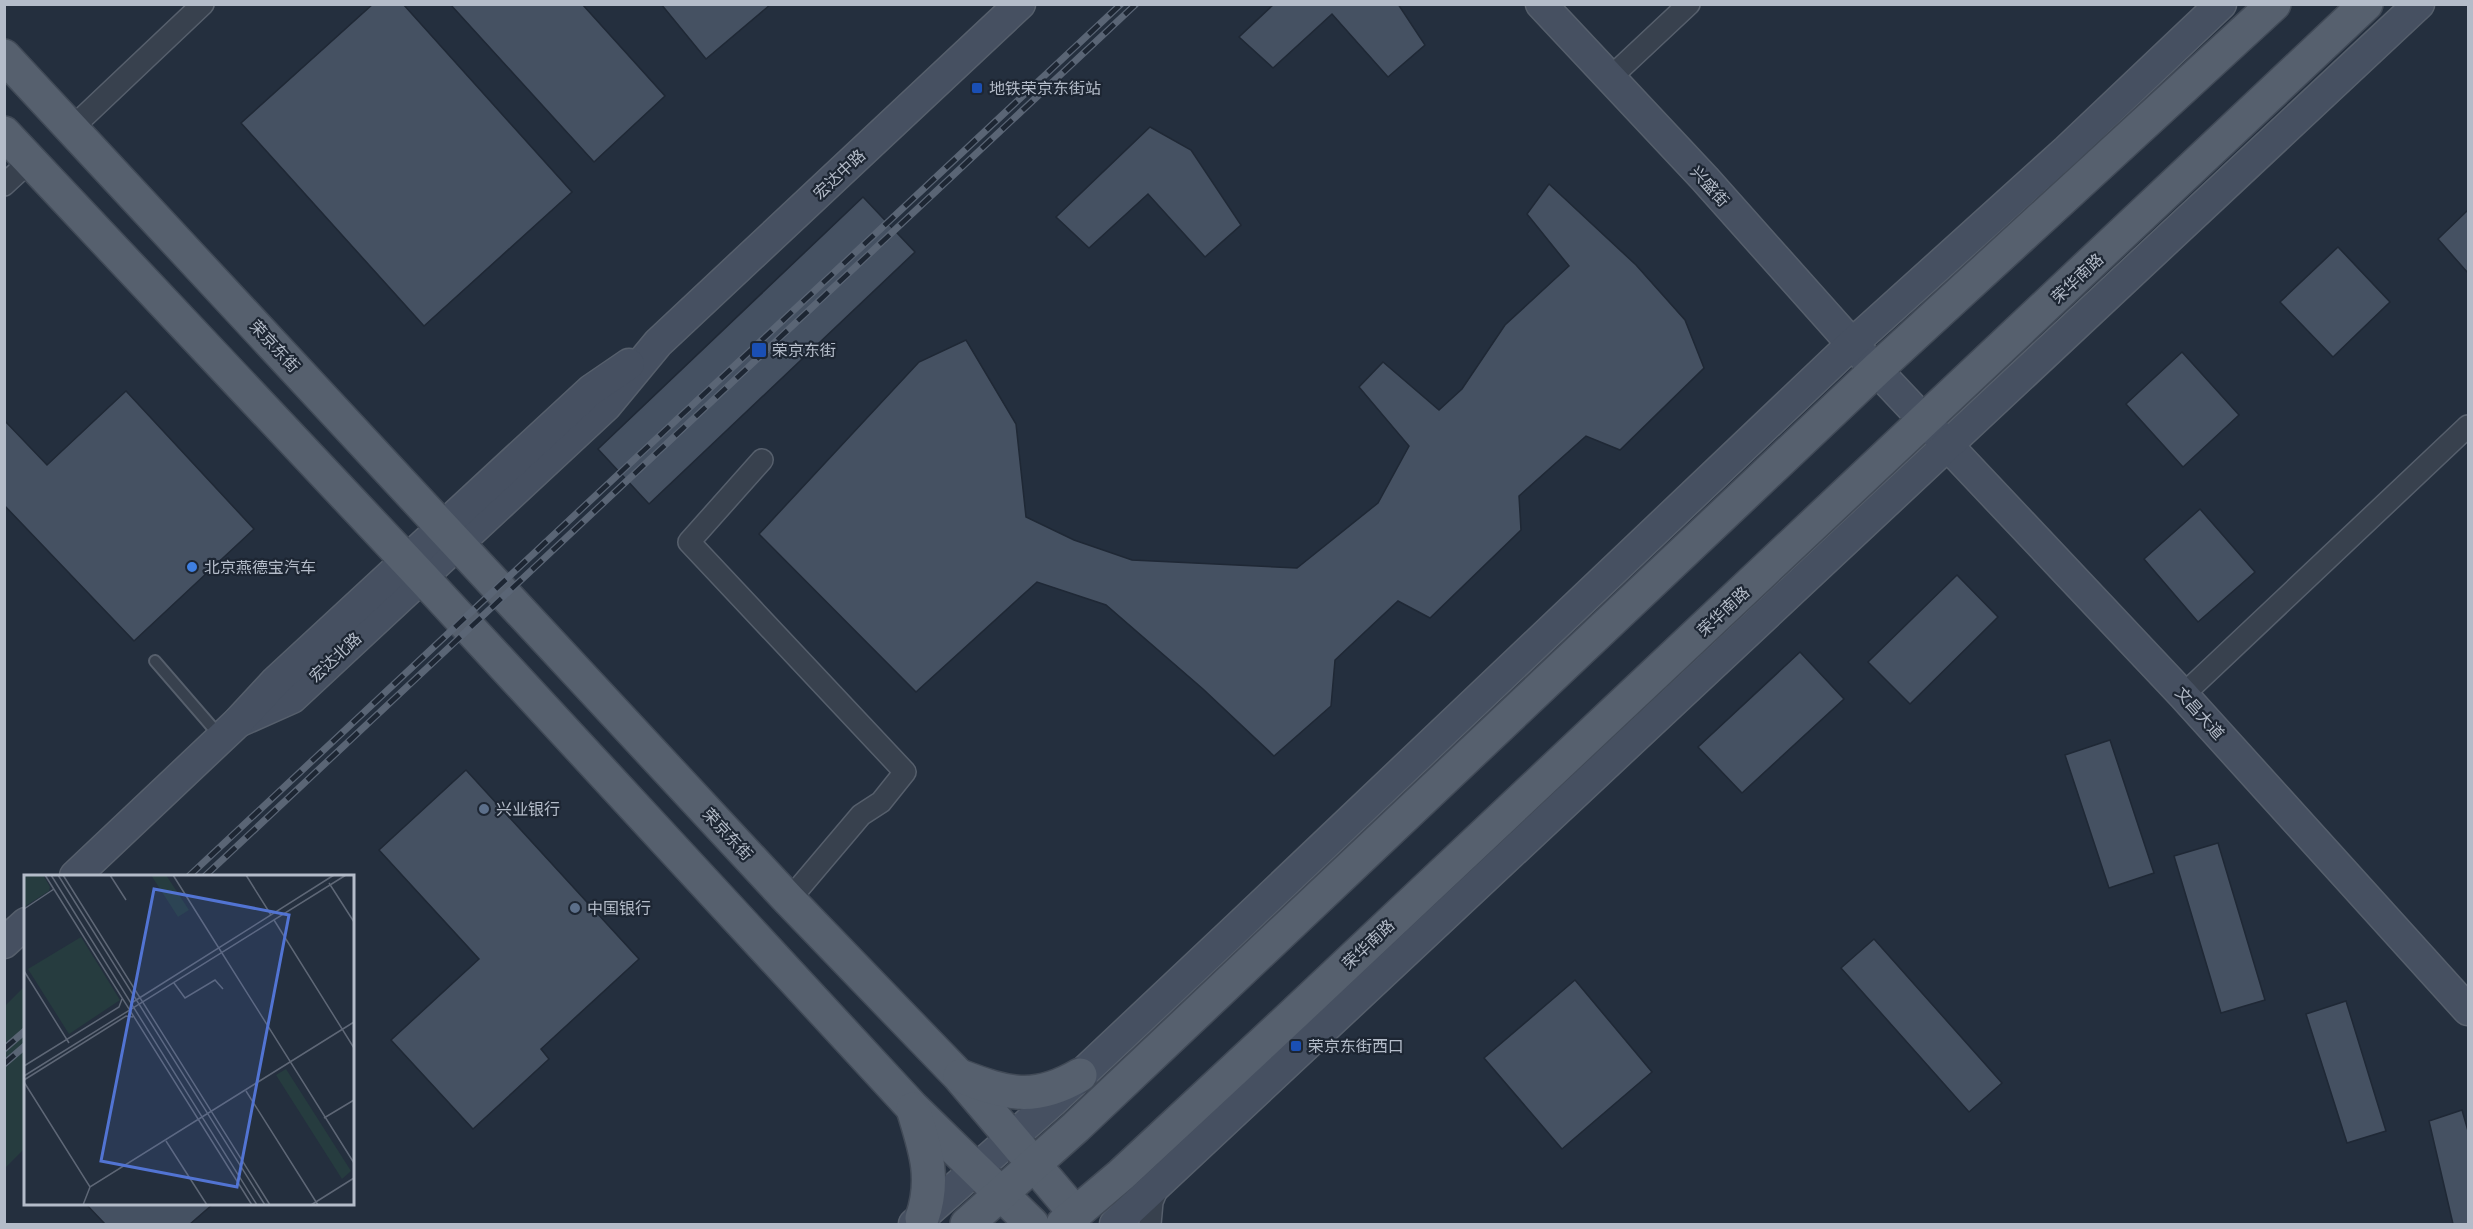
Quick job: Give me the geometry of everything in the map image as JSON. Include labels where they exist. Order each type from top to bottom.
[{"type":"main road","points":[[967,1224],[1321,897],[1876,370],[2274,4]]},
{"type":"main road","name":"荣华南路","points":[[1074,1221],[1671,660],[1936,433],[2366,4]]},
{"type":"main road","name":"荣京东街","points":[[4,56],[789,900],[959,1076],[1034,1164],[1074,1221]]},
{"type":"main road","points":[[4,133],[414,569],[912,1107],[1032,1224]]},
{"type":"main road","points":[[959,1076],[988,1087],[1028,1094],[1062,1086],[1080,1075]]},
{"type":"main road","points":[[912,1107],[926,1150],[930,1179],[929,1197],[918,1221]]},
{"type":"street","points":[[72,128],[203,4]]},
{"type":"street","name":"宏达中路","points":[[451,534],[606,406],[658,343],[1020,4]]},
{"type":"street","name":"兴盛街","points":[[1542,4],[1876,370]]},
{"type":"street","points":[[1610,78],[1689,4]]},
{"type":"street","points":[[918,1221],[1080,1075],[1852,344],[2067,150],[2221,4]]},
{"type":"street","points":[[1115,1224],[1752,628],[1936,433],[2419,4]]},
{"type":"street","points":[[2067,150],[2157,114]]},
{"type":"street","points":[[4,185],[31,160]]},
{"type":"street","name":"文昌大道","points":[[1876,370],[2183,695],[2469,1010]]},
{"type":"street","points":[[2183,695],[2469,426]]},
{"type":"street","points":[[762,460],[689,542],[905,772],[881,802],[861,815],[789,900]]},
{"type":"street","name":"宏达北路","points":[[76,875],[230,730],[276,681],[414,569],[451,534]]},
{"type":"street","points":[[1671,660],[1752,628]]},
{"type":"street","points":[[1239,926],[1321,897]]},
{"type":"street","points":[[4,943],[24,925]]},
{"type":"street","points":[[1150,1224],[1152,1202],[1160,1182]]},
{"type":"lane","points":[[155,661],[230,730]]},
{"type":"green space","points":[[24,987],[24,1149],[5,1168],[5,1006]]},
{"type":"building","points":[[373,4],[403,4],[572,192],[424,326],[241,123]]},
{"type":"building","points":[[450,4],[582,4],[665,96],[594,162]]},
{"type":"building","points":[[661,4],[771,4],[706,59]]},
{"type":"building","points":[[1274,4],[1398,4],[1425,45],[1388,77],[1332,14],[1273,68],[1239,37]]},
{"type":"building","points":[[1150,127],[1191,150],[1241,225],[1205,257],[1148,194],[1089,248],[1056,217]]},
{"type":"building","points":[[1549,184],[1636,265],[1685,320],[1704,368],[1620,450],[1586,436],[1519,496],[1521,530],[1430,618],[1398,601],[1335,660],[1331,706],[1274,756],[1203,689],[1106,605],[1037,582],[916,692],[759,534],[919,362],[966,340],[1016,424],[1026,517],[1074,540],[1132,560],[1297,568],[1378,503],[1409,446],[1359,387],[1383,362],[1439,410],[1462,389],[1505,325],[1569,266],[1527,214]]},
{"type":"building","name":"荣京东街","points":[[863,197],[915,252],[649,504],[598,449]]},
{"type":"building","points":[[2468,210],[2468,273],[2438,239]]},
{"type":"building","points":[[2338,247],[2390,302],[2333,357],[2280,302]]},
{"type":"building","points":[[2182,352],[2239,415],[2183,467],[2126,404]]},
{"type":"building","points":[[126,391],[254,529],[134,641],[4,505],[4,420],[47,465]]},
{"type":"building","points":[[2200,509],[2255,572],[2198,622],[2144,559]]},
{"type":"building","points":[[1957,575],[1998,617],[1910,704],[1868,662]]},
{"type":"building","points":[[1800,652],[1844,699],[1742,793],[1698,747]]},
{"type":"building","points":[[2110,740],[2154,873],[2109,888],[2065,755]]},
{"type":"building","points":[[466,770],[639,959],[541,1049],[549,1059],[473,1129],[391,1040],[479,959],[379,850]]},
{"type":"building","points":[[2218,843],[2265,1000],[2221,1013],[2174,856]]},
{"type":"building","points":[[1874,939],[2002,1083],[1969,1112],[1841,968]]},
{"type":"building","points":[[1575,980],[1652,1072],[1562,1149],[1484,1058]]},
{"type":"building","points":[[2346,1001],[2386,1131],[2347,1143],[2306,1014]]},
{"type":"building","points":[[2462,1110],[2468,1131],[2468,1224],[2453,1224],[2429,1121]]},
{"type":"building","points":[[87,1205],[212,1205],[190,1224],[105,1224]]},
{"type":"railway","points":[[190,875],[1121,4]]},
{"type":"railway","points":[[206,875],[1136,4]]},
{"type":"railway","points":[[4,1049],[24,1032]]},
{"type":"railway","points":[[4,1064],[24,1047]]},
{"type":"place","name":"地铁荣京东街站","points":[[977,88]]},
{"type":"place","name":"荣京东街","points":[[759,350]]},
{"type":"place","name":"北京燕德宝汽车","points":[[192,567]]},
{"type":"place","name":"兴业银行","points":[[484,809]]},
{"type":"place","name":"中国银行","points":[[575,908]]},
{"type":"place","name":"荣京东街西口","points":[[1296,1046]]}]
